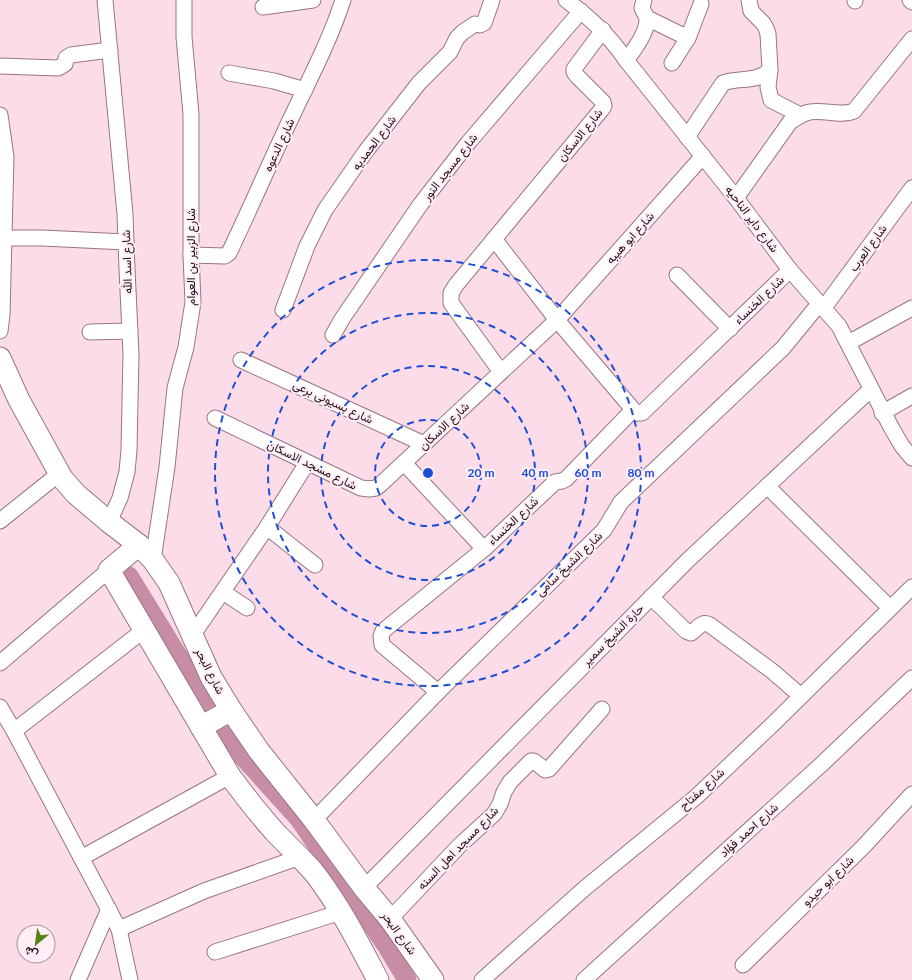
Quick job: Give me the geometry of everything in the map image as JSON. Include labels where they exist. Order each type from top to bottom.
[{"type":"street","name":"شارع اسد الله","points":[[105,0],[125,214],[131,354],[128,465],[122,493],[109,522]]},
{"type":"street","name":"شارع الزبير بن العوام","points":[[153,560],[167,467],[175,388],[186,347],[193,302],[191,255],[191,114],[184,37],[184,0]]},
{"type":"street","points":[[263,7],[313,0]]},
{"type":"street","name":"شارع الدعوه","points":[[191,255],[227,255],[329,38],[343,0]]},
{"type":"street","name":"شارع الحمديه","points":[[283,310],[307,246],[325,210],[366,152],[414,89],[450,52],[463,32],[475,24],[480,25],[484,23],[492,0]]},
{"type":"street","name":"شارع داير الناحيه","points":[[566,0],[603,30],[616,45],[626,60],[736,198],[790,270],[839,326],[882,412],[902,446],[912,458]]},
{"type":"street","points":[[644,0],[642,8],[647,18],[688,38]]},
{"type":"street","points":[[749,0],[751,11],[766,28],[768,34],[770,70],[768,87],[770,100],[800,115]]},
{"type":"street","points":[[672,63],[688,38],[701,4]]},
{"type":"street","name":"شارع مسجد النور","points":[[333,335],[342,319],[420,205],[468,143],[581,11]]},
{"type":"street","points":[[626,60],[634,51],[641,37],[647,18]]},
{"type":"street","name":"شارع الاسكان","points":[[501,372],[451,303],[450,298],[453,288],[604,106],[603,102],[574,72],[574,69],[603,30]]},
{"type":"street","points":[[736,198],[790,122],[800,115],[810,112],[850,113],[854,111],[912,39]]},
{"type":"street","points":[[0,66],[58,68],[65,64],[66,58],[71,55],[110,50]]},
{"type":"street","points":[[687,137],[723,83],[759,78],[764,76],[770,70]]},
{"type":"street","points":[[230,73],[274,81],[305,90]]},
{"type":"street","points":[[0,115],[6,157],[0,331]]},
{"type":"street","name":"شارع ابو هيبه","points":[[557,320],[703,156]]},
{"type":"street","name":"شارع العرب","points":[[821,306],[912,188]]},
{"type":"street","points":[[4,238],[42,238],[126,242]]},
{"type":"street","points":[[494,239],[557,320],[636,413]]},
{"type":"street","name":"شارع الخنساء","points":[[438,692],[382,645],[381,636],[383,632],[484,549],[555,482],[566,479],[630,413],[642,413],[790,270]]},
{"type":"street","points":[[677,275],[730,328]]},
{"type":"street","name":"شارع الشيخ سامى","points":[[314,820],[438,692],[604,530],[621,502],[783,348],[821,306]]},
{"type":"street","points":[[848,343],[912,308]]},
{"type":"street","name":"شارع الاسكان","points":[[404,463],[557,320]]},
{"type":"street","points":[[90,332],[130,331]]},
{"type":"street","name":"شارع البحر","points":[[0,358],[19,400],[62,478],[76,494],[139,545],[153,560],[169,583],[211,677],[216,719],[230,776],[252,805],[300,856],[329,893],[378,980]]},
{"type":"street","name":"شارع بسيونى برعى","points":[[241,360],[424,444]]},
{"type":"street","name":"حارة الشيخ سمير","points":[[364,888],[686,560],[870,390]]},
{"type":"street","points":[[882,412],[912,396]]},
{"type":"street","name":"شارع مسجد الاسكان","points":[[215,418],[361,488],[376,488],[404,463]]},
{"type":"street","points":[[192,636],[267,527],[307,463]]},
{"type":"street","points":[[404,463],[484,549]]},
{"type":"street","points":[[0,521],[60,473]]},
{"type":"street","points":[[767,486],[890,608]]},
{"type":"street","points":[[267,527],[315,565]]},
{"type":"street","points":[[0,663],[139,545]]},
{"type":"street","name":"شارع البحر","points":[[109,570],[144,630],[216,719],[259,751],[314,820],[364,888],[390,919],[433,980]]},
{"type":"street","name":"شارع مفتاح","points":[[482,980],[585,888],[696,797],[912,587]]},
{"type":"street","points":[[223,592],[247,608]]},
{"type":"street","points":[[651,597],[686,631],[691,633],[704,622],[710,625],[772,671],[801,696]]},
{"type":"street","points":[[14,731],[144,630]]},
{"type":"street","name":"شارع احمد فؤاد","points":[[584,980],[823,763],[912,678]]},
{"type":"street","points":[[0,707],[119,929],[130,980]]},
{"type":"street","name":"شارع مسجد اهل السنه","points":[[390,919],[460,845],[494,814],[500,804],[506,787],[514,777],[531,761],[534,761],[545,770],[549,769],[602,709]]},
{"type":"street","points":[[82,858],[230,776]]},
{"type":"street","name":"شارع ابو حيدو","points":[[742,965],[864,846],[912,794]]},
{"type":"street","points":[[119,929],[204,891],[300,856]]},
{"type":"street","points":[[78,980],[109,909]]},
{"type":"street","points":[[215,952],[341,912]]},
{"type":"waterway","points":[[129,576],[235,748],[299,819],[386,945],[407,980]]}]
